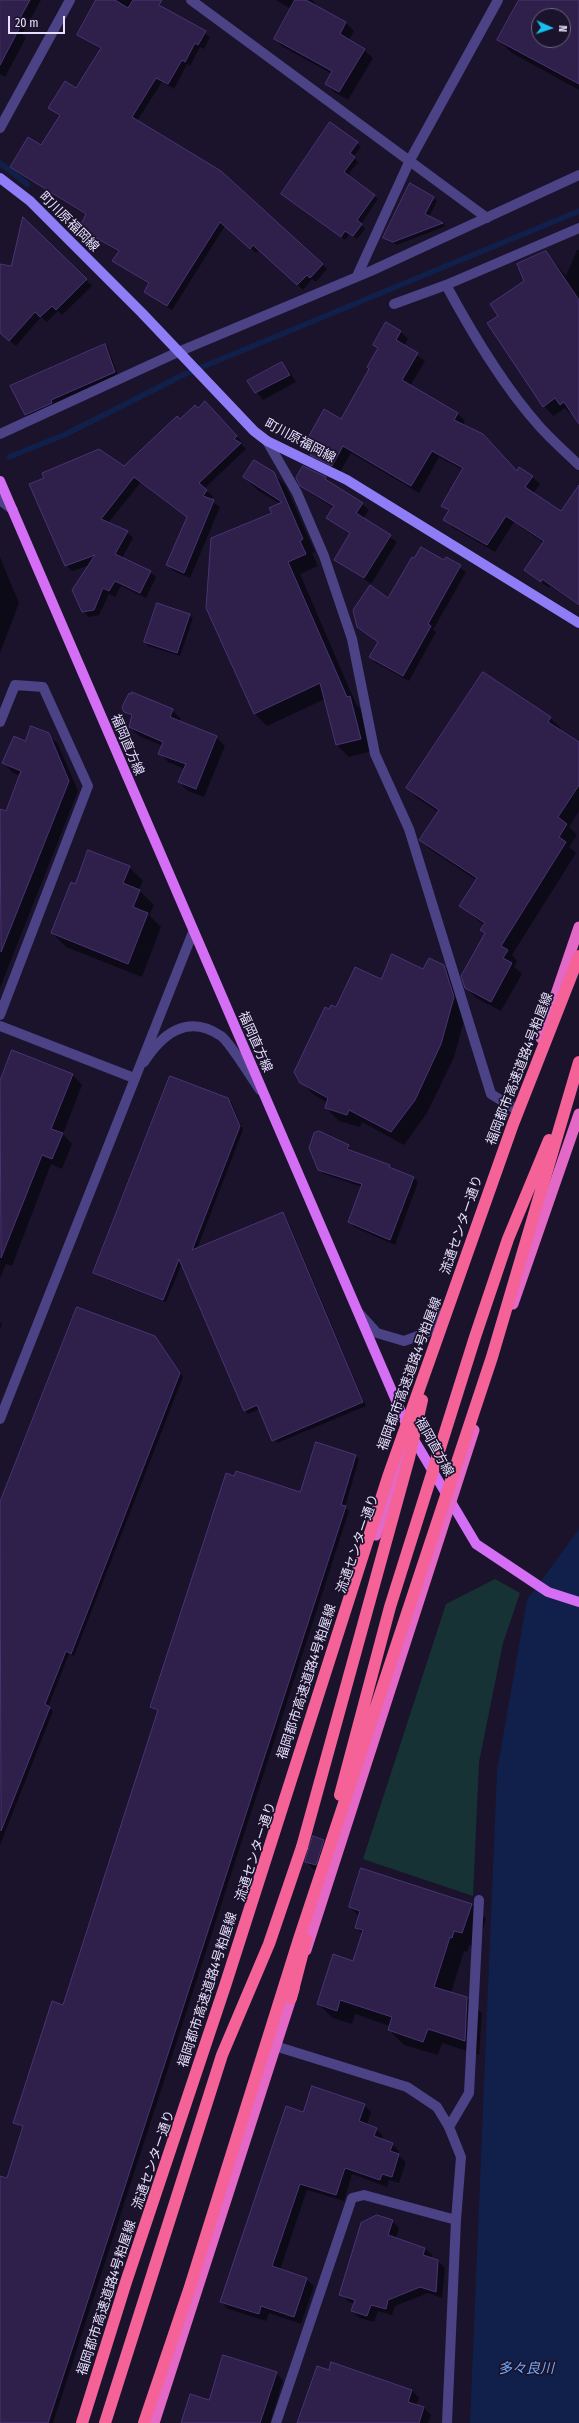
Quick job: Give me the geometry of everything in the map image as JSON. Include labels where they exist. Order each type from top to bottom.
[{"type":"highway","name":"流通センター通り","points":[[85,2423],[130,2277],[229,1981],[316,1710],[410,1433],[464,1261],[579,927]]},
{"type":"highway","name":"福岡都市高速道路4号粕屋線","points":[[82,2423],[126,2282],[225,1986],[383,1491],[513,1124],[579,956]]},
{"type":"highway","points":[[144,2423],[191,2283],[299,1939],[492,1357],[579,1062]]},
{"type":"highway","points":[[291,1998],[350,1752],[390,1607],[508,1239],[572,1084]]},
{"type":"highway","points":[[154,2423],[451,1504],[517,1293],[579,1114]]},
{"type":"highway","points":[[105,2423],[191,2160],[222,2055],[270,1944],[302,1847],[409,1458],[434,1347]]},
{"type":"main road","name":"町川原福岡線","points":[[0,178],[30,201],[254,430],[267,441],[347,480],[579,623]]},
{"type":"main road","name":"福岡直方線","points":[[0,481],[410,1433],[476,1544],[548,1592],[579,1602]]},
{"type":"street","points":[[0,128],[70,0]]},
{"type":"street","points":[[190,0],[487,218]]},
{"type":"street","points":[[357,276],[410,160],[498,0]]},
{"type":"street","points":[[0,434],[181,355],[487,218],[579,175]]},
{"type":"street","points":[[394,304],[446,285],[579,228]]},
{"type":"street","points":[[446,285],[466,323],[516,396],[540,427],[579,465]]},
{"type":"street","points":[[267,441],[297,493],[324,556],[352,639],[375,754],[409,829],[491,1094],[516,1110]]},
{"type":"street","points":[[0,500],[13,510]]},
{"type":"street","points":[[0,722],[15,684],[43,686],[88,786],[0,1014]]},
{"type":"street","points":[[0,1419],[193,932]]},
{"type":"street","points":[[134,1078],[155,1045],[173,1031],[196,1024],[222,1036],[266,1099]]},
{"type":"street","points":[[0,1026],[134,1078]]},
{"type":"street","points":[[356,1310],[377,1333],[404,1341],[426,1333],[438,1322],[464,1261]]},
{"type":"street","points":[[449,2127],[469,2093],[479,1900]]},
{"type":"street","points":[[275,2046],[407,2087],[437,2108],[449,2127],[461,2157],[456,2220],[447,2423]]},
{"type":"street","points":[[276,2423],[352,2198],[364,2195],[456,2220]]},
{"type":"green space","points":[[495,1579],[520,1593],[503,1643],[479,1762],[473,1896],[363,1859],[446,1604]]},
{"type":"water","name":"多々良川","points":[[579,1529],[579,2423],[470,2423],[497,1771],[527,1600]]},
{"type":"building","points":[[0,0],[30,0],[15,27],[19,29],[0,65]]},
{"type":"building","points":[[96,0],[115,0],[128,8],[133,0],[162,0],[159,5],[206,31],[198,45],[195,43],[185,62],[182,60],[168,84],[156,78],[132,117],[221,171],[323,264],[310,278],[307,275],[297,285],[253,245],[250,249],[220,222],[167,306],[144,292],[149,283],[112,261],[119,251],[79,228],[86,214],[10,167],[28,137],[41,145],[60,115],[48,108],[65,81],[76,88],[101,48],[77,35]]},
{"type":"building","points":[[295,0],[306,0],[346,22],[340,34],[365,49],[339,92],[325,84],[332,71],[274,39]]},
{"type":"building","points":[[519,0],[579,0],[579,84],[497,40]]},
{"type":"building","points":[[330,122],[358,142],[350,153],[355,157],[344,172],[375,195],[357,220],[362,224],[353,236],[345,231],[341,237],[281,194]]},
{"type":"building","points":[[410,183],[434,197],[425,214],[443,223],[393,242],[383,238]]},
{"type":"building","points":[[23,217],[87,279],[56,310],[52,306],[40,317],[35,312],[9,341],[0,333],[0,264],[11,266]]},
{"type":"building","points":[[546,251],[579,300],[579,424],[564,402],[560,405],[555,398],[543,407],[487,323],[498,316],[490,304],[524,281],[517,264]]},
{"type":"building","points":[[386,322],[401,331],[396,340],[418,353],[402,380],[458,413],[454,420],[483,434],[517,471],[519,467],[533,476],[525,487],[561,511],[579,485],[579,605],[542,579],[541,582],[524,570],[544,541],[506,516],[487,545],[443,520],[449,510],[441,506],[463,468],[432,451],[411,486],[343,446],[332,466],[310,455],[313,450],[304,445],[324,409],[341,419],[369,369],[367,367],[378,348],[373,345]]},
{"type":"building","points":[[105,344],[115,372],[51,400],[52,403],[25,415],[10,386]]},
{"type":"building","points":[[282,362],[290,375],[255,393],[247,381]]},
{"type":"building","points":[[205,401],[237,436],[234,439],[241,443],[199,483],[207,490],[203,496],[214,500],[184,573],[166,565],[187,517],[134,477],[101,519],[128,531],[115,554],[151,571],[140,593],[115,581],[109,591],[103,588],[94,610],[82,612],[72,590],[95,555],[65,566],[29,484],[44,478],[42,473],[99,449],[124,466],[177,416],[180,419],[195,405],[198,408]]},
{"type":"building","points":[[254,460],[274,472],[303,539],[300,541],[306,554],[288,562],[347,697],[350,696],[361,739],[336,745],[320,683],[254,714],[206,608],[211,538],[272,513],[269,508],[282,502],[243,477]]},
{"type":"building","points":[[303,466],[326,477],[325,479],[363,503],[356,513],[391,535],[364,578],[334,560],[350,533],[326,518],[334,506],[300,486],[296,478]]},
{"type":"building","points":[[421,547],[444,560],[446,557],[461,565],[428,624],[431,626],[403,676],[369,657],[378,642],[357,627],[353,610],[370,585],[388,598],[412,557],[414,558]]},
{"type":"building","points":[[157,603],[190,614],[177,653],[144,642]]},
{"type":"building","points":[[483,672],[551,717],[548,722],[579,742],[579,785],[558,817],[567,824],[559,837],[566,842],[501,946],[508,950],[503,958],[512,963],[491,1002],[465,988],[461,976],[485,933],[480,930],[485,923],[459,906],[477,878],[419,840],[439,810],[406,788]]},
{"type":"building","points":[[132,692],[173,709],[170,717],[217,736],[196,789],[178,782],[186,764],[158,754],[163,742],[129,727],[132,715],[124,712],[122,707],[129,693],[131,694]]},
{"type":"building","points":[[31,726],[49,733],[69,781],[1,952],[0,809],[6,811],[21,771],[2,763],[14,736],[25,741]]},
{"type":"building","points":[[88,850],[130,866],[123,883],[140,890],[133,907],[148,913],[128,964],[51,933],[71,882],[75,884]]},
{"type":"building","points":[[392,954],[423,969],[429,958],[444,965],[454,997],[441,1044],[415,1100],[391,1132],[349,1110],[347,1115],[325,1108],[328,1098],[300,1083],[294,1072],[325,1007],[329,1009],[331,1005],[336,1007],[355,967],[381,979]]},
{"type":"building","points":[[12,1050],[73,1074],[51,1129],[63,1133],[52,1159],[42,1155],[1,1258],[0,1081]]},
{"type":"building","points":[[170,1076],[228,1098],[240,1126],[192,1250],[283,1212],[363,1402],[272,1441],[257,1405],[244,1411],[179,1259],[163,1300],[93,1273]]},
{"type":"building","points":[[319,1131],[349,1145],[347,1149],[390,1165],[389,1167],[414,1177],[390,1240],[348,1222],[362,1184],[318,1170],[309,1148],[314,1133]]},
{"type":"building","points":[[77,1307],[155,1336],[180,1373],[71,1654],[66,1651],[45,1704],[50,1707],[1,1831],[0,1502]]},
{"type":"building","points":[[316,1442],[356,1455],[341,1505],[346,1506],[48,2423],[0,2423],[0,2176],[7,2178],[23,2126],[13,2123],[52,2001],[63,2005],[158,1710],[150,1707],[226,1473],[234,1476],[236,1471],[300,1492]]},
{"type":"building","points":[[313,1836],[324,1840],[316,1865],[305,1862]]},
{"type":"building","points":[[361,1868],[472,1904],[462,1933],[454,1931],[452,1938],[450,1937],[434,1987],[467,1997],[465,2041],[428,2029],[423,2042],[388,2030],[392,2017],[340,2000],[337,2011],[317,2004],[333,1954],[353,1961],[363,1930],[355,1928],[360,1911],[349,1907]]},
{"type":"building","points":[[312,2086],[365,2104],[359,2121],[377,2128],[374,2136],[393,2143],[390,2151],[399,2154],[392,2177],[382,2174],[380,2180],[345,2168],[336,2195],[300,2184],[272,2266],[307,2278],[294,2317],[261,2306],[259,2314],[220,2302],[286,2106],[303,2112]]},
{"type":"building","points":[[377,2215],[393,2220],[388,2235],[425,2248],[423,2255],[438,2260],[436,2292],[420,2287],[388,2300],[386,2309],[371,2305],[367,2316],[351,2311],[355,2300],[339,2295],[361,2223]]},
{"type":"building","points":[[223,2355],[277,2372],[260,2423],[181,2423],[190,2394],[209,2400]]},
{"type":"building","points":[[331,2362],[412,2390],[408,2402],[424,2407],[419,2423],[297,2423],[317,2366],[329,2370]]},
{"type":"waterway","points":[[0,163],[27,184]]},
{"type":"waterway","points":[[9,457],[64,435],[183,375],[579,211]]}]
